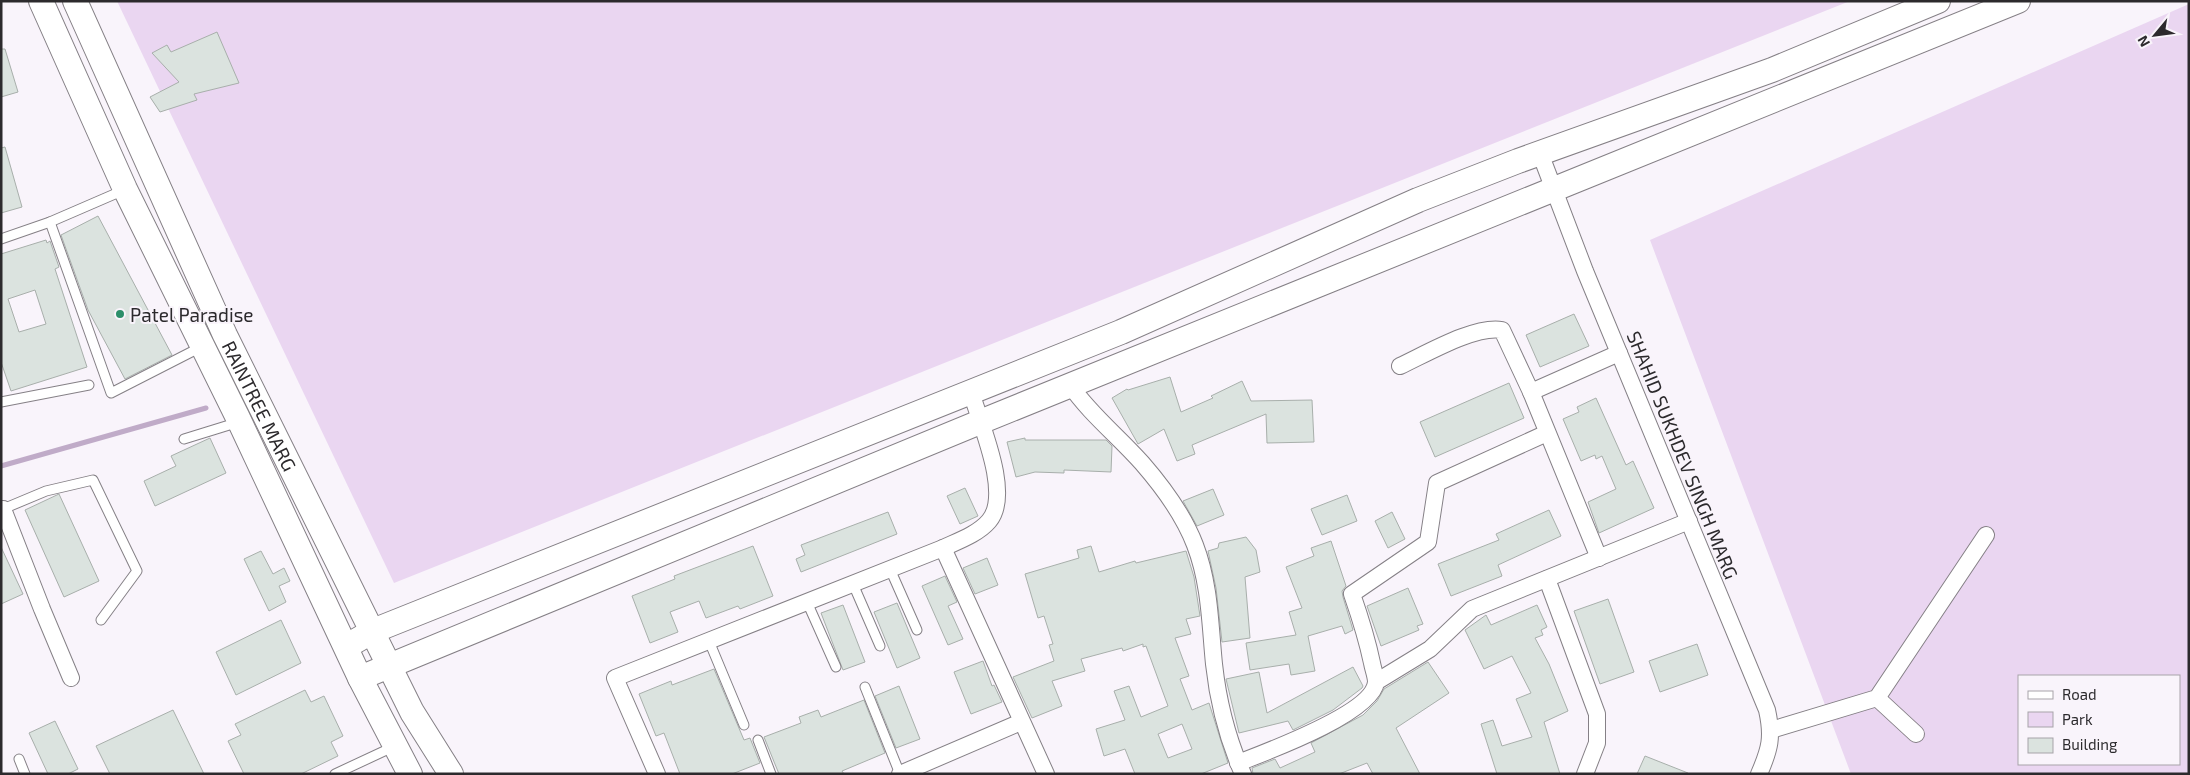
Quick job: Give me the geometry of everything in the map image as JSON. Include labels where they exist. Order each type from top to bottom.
[{"type":"main road","name":"RAINTREE MARG","points":[[41,1],[120,180],[236,415],[313,580],[347,646],[360,678],[410,774]]},
{"type":"main road","name":"RAINTREE MARG","points":[[75,1],[225,335],[412,712],[451,774]]},
{"type":"main road","points":[[347,646],[373,631],[1112,335],[1418,200],[1529,157],[1772,70],[1938,1]]},
{"type":"main road","points":[[360,678],[1070,385],[2018,1]]},
{"type":"main road","points":[[120,180],[144,157]]},
{"type":"main road","points":[[1529,157],[1542,193]]},
{"type":"main road","points":[[1265,268],[1276,302]]},
{"type":"main road","points":[[1112,335],[1115,367]]},
{"type":"street","name":"SHAHID SUKHDEV SINGH MARG","points":[[1542,193],[1562,212],[1767,710],[1771,730],[1769,750],[1759,774]]},
{"type":"street","points":[[1400,366],[1476,332],[1502,330],[1506,334],[1531,392],[1598,558]]},
{"type":"street","points":[[1531,392],[1619,353]]},
{"type":"street","points":[[1070,385],[1083,404],[1142,463],[1166,496],[1194,543],[1203,568],[1208,598],[1214,665],[1220,703],[1240,768],[1356,708],[1369,697],[1376,682],[1430,649],[1472,609],[1689,521]]},
{"type":"street","points":[[657,774],[615,678],[943,548],[974,533],[990,521],[997,503],[996,474],[971,392]]},
{"type":"street","points":[[1376,682],[1366,634],[1352,594],[1428,542],[1437,483],[1547,433]]},
{"type":"street","points":[[2,509],[71,678]]},
{"type":"street","points":[[1771,730],[1877,698],[1986,535]]},
{"type":"street","points":[[943,548],[1046,774]]},
{"type":"street","points":[[1547,579],[1597,714],[1597,743],[1585,774]]},
{"type":"street","points":[[1877,698],[1916,734]]},
{"type":"street","points":[[900,774],[1021,722]]},
{"type":"lane","points":[[1,239],[50,222],[120,180]]},
{"type":"lane","points":[[50,222],[111,393],[202,346]]},
{"type":"lane","points":[[1,402],[88,384]]},
{"type":"lane","points":[[184,439],[236,415]]},
{"type":"lane","points":[[2,509],[46,491],[93,480],[137,571],[101,620]]},
{"type":"lane","points":[[890,569],[917,630]]},
{"type":"lane","points":[[853,584],[880,646]]},
{"type":"lane","points":[[807,602],[836,667]]},
{"type":"lane","points":[[709,642],[744,725]]},
{"type":"lane","points":[[865,687],[900,774]]},
{"type":"lane","points":[[758,740],[771,774]]},
{"type":"lane","points":[[335,774],[395,746]]},
{"type":"lane","points":[[18,759],[25,774]]},
{"type":"green space","points":[[117,1],[1850,1],[394,583]]},
{"type":"green space","points":[[2189,4],[2189,774],[1851,774],[1650,240]]},
{"type":"building","points":[[217,32],[239,83],[194,94],[197,100],[160,112],[150,97],[179,82],[152,53],[167,45],[171,52]]},
{"type":"building","points":[[1,49],[5,49],[18,92],[1,97]]},
{"type":"building","points":[[5,147],[22,207],[1,213],[1,148]]},
{"type":"building","name":"Patel Paradise","points":[[98,216],[172,355],[125,379],[88,310],[61,235]]},
{"type":"building","points":[[46,240],[47,243],[50,241],[59,267],[55,269],[87,367],[11,391],[1,362],[1,254]],"holes":[[[35,290],[46,324],[19,332],[8,299]]]},
{"type":"building","points":[[1574,314],[1589,346],[1540,367],[1526,335]]},
{"type":"building","points":[[1170,377],[1181,412],[1213,398],[1211,396],[1242,381],[1251,401],[1312,400],[1314,442],[1267,443],[1266,414],[1192,445],[1195,454],[1177,461],[1164,429],[1138,444],[1112,398],[1127,389]]},
{"type":"building","points":[[1509,383],[1524,418],[1435,457],[1420,422]]},
{"type":"building","points":[[1596,398],[1626,465],[1633,461],[1654,508],[1599,533],[1588,502],[1616,489],[1602,456],[1596,459],[1595,455],[1581,461],[1563,419],[1579,412],[1577,407]]},
{"type":"building","points":[[210,438],[226,473],[155,506],[144,481],[176,466],[171,456]]},
{"type":"building","points":[[1025,438],[1025,440],[1106,440],[1112,446],[1111,472],[1064,470],[1064,473],[1035,472],[1016,477],[1007,442]]},
{"type":"building","points":[[965,488],[978,516],[960,524],[947,496]]},
{"type":"building","points":[[1213,489],[1224,515],[1197,526],[1183,501]]},
{"type":"building","points":[[59,494],[99,581],[64,597],[25,510]]},
{"type":"building","points":[[1347,495],[1357,521],[1322,535],[1311,509]]},
{"type":"building","points":[[1549,510],[1561,536],[1498,565],[1502,576],[1451,596],[1438,564],[1499,540],[1496,534]]},
{"type":"building","points":[[888,512],[897,534],[801,572],[796,559],[805,555],[801,545]]},
{"type":"building","points":[[1392,512],[1405,539],[1388,548],[1375,521]]},
{"type":"building","points":[[1246,537],[1256,550],[1260,572],[1245,577],[1250,638],[1222,642],[1216,588],[1208,551],[1218,548],[1219,543]]},
{"type":"building","points":[[1331,541],[1346,586],[1342,591],[1353,630],[1345,634],[1342,626],[1308,636],[1315,671],[1291,675],[1289,664],[1250,670],[1246,643],[1296,635],[1289,612],[1302,608],[1286,567],[1314,556],[1311,548]]},
{"type":"building","points":[[753,546],[773,596],[740,609],[738,606],[706,618],[699,601],[670,612],[678,632],[650,643],[632,596],[675,579],[674,576]]},
{"type":"building","points":[[1091,546],[1099,572],[1135,561],[1136,563],[1186,551],[1194,577],[1200,616],[1186,619],[1191,634],[1175,638],[1189,676],[1180,679],[1192,710],[1209,703],[1228,763],[1201,774],[1135,774],[1125,749],[1104,756],[1096,729],[1125,720],[1114,691],[1129,686],[1141,717],[1168,706],[1146,646],[1143,647],[1143,644],[1123,651],[1122,648],[1081,659],[1085,671],[1052,681],[1062,706],[1032,718],[1013,677],[1054,661],[1049,645],[1053,644],[1044,616],[1038,618],[1025,574],[1079,558],[1077,550]],"holes":[[[1182,724],[1192,749],[1168,758],[1158,734]]]},
{"type":"building","points":[[1,547],[23,594],[1,604]]},
{"type":"building","points":[[261,551],[273,574],[284,568],[290,581],[279,586],[286,602],[269,611],[244,559]]},
{"type":"building","points":[[987,558],[998,585],[975,594],[963,568]]},
{"type":"building","points":[[945,576],[957,602],[948,606],[963,639],[948,645],[922,586]]},
{"type":"building","points":[[1408,588],[1423,624],[1417,626],[1419,630],[1381,646],[1367,606]]},
{"type":"building","points":[[1608,599],[1634,672],[1600,684],[1574,611]]},
{"type":"building","points":[[897,603],[920,658],[897,668],[874,612]]},
{"type":"building","points":[[843,605],[865,662],[843,670],[821,613]]},
{"type":"building","points":[[1537,605],[1547,627],[1541,630],[1543,635],[1535,638],[1549,664],[1568,711],[1544,722],[1560,774],[1497,774],[1481,724],[1493,720],[1502,746],[1532,737],[1516,699],[1531,693],[1512,656],[1484,669],[1465,630],[1486,615],[1491,625]]},
{"type":"building","points":[[281,620],[301,663],[236,695],[216,652]]},
{"type":"building","points":[[1697,644],[1708,675],[1660,692],[1649,661]]},
{"type":"building","points":[[983,661],[992,686],[994,685],[1002,702],[971,714],[954,672]]},
{"type":"building","points":[[1428,662],[1449,693],[1396,728],[1420,774],[1373,774],[1367,763],[1339,774],[1253,774],[1252,768],[1275,759],[1280,768],[1315,752],[1311,743],[1363,715],[1377,701],[1384,689]]},
{"type":"building","points":[[1353,667],[1363,686],[1333,710],[1293,730],[1288,721],[1239,733],[1226,679],[1259,672],[1267,713]]},
{"type":"building","points":[[714,669],[744,740],[750,738],[760,763],[732,774],[680,774],[664,733],[656,736],[639,694],[671,681],[672,685]]},
{"type":"building","points":[[899,686],[920,739],[896,748],[875,696]]},
{"type":"building","points":[[305,690],[311,702],[324,696],[343,736],[331,742],[338,756],[301,774],[244,774],[228,741],[241,735],[235,724]]},
{"type":"building","points":[[864,700],[885,753],[842,771],[844,774],[779,774],[764,737],[801,723],[799,717],[818,710],[821,717]]},
{"type":"building","points":[[173,710],[204,774],[110,774],[96,746]]},
{"type":"building","points":[[55,721],[78,769],[68,774],[48,774],[29,733]]},
{"type":"building","points":[[1645,756],[1688,773],[1688,774],[1637,774]]},
{"type":"waterway","points":[[1,466],[206,408]]},
{"type":"place","name":"Patel Paradise","points":[[120,314]]}]
